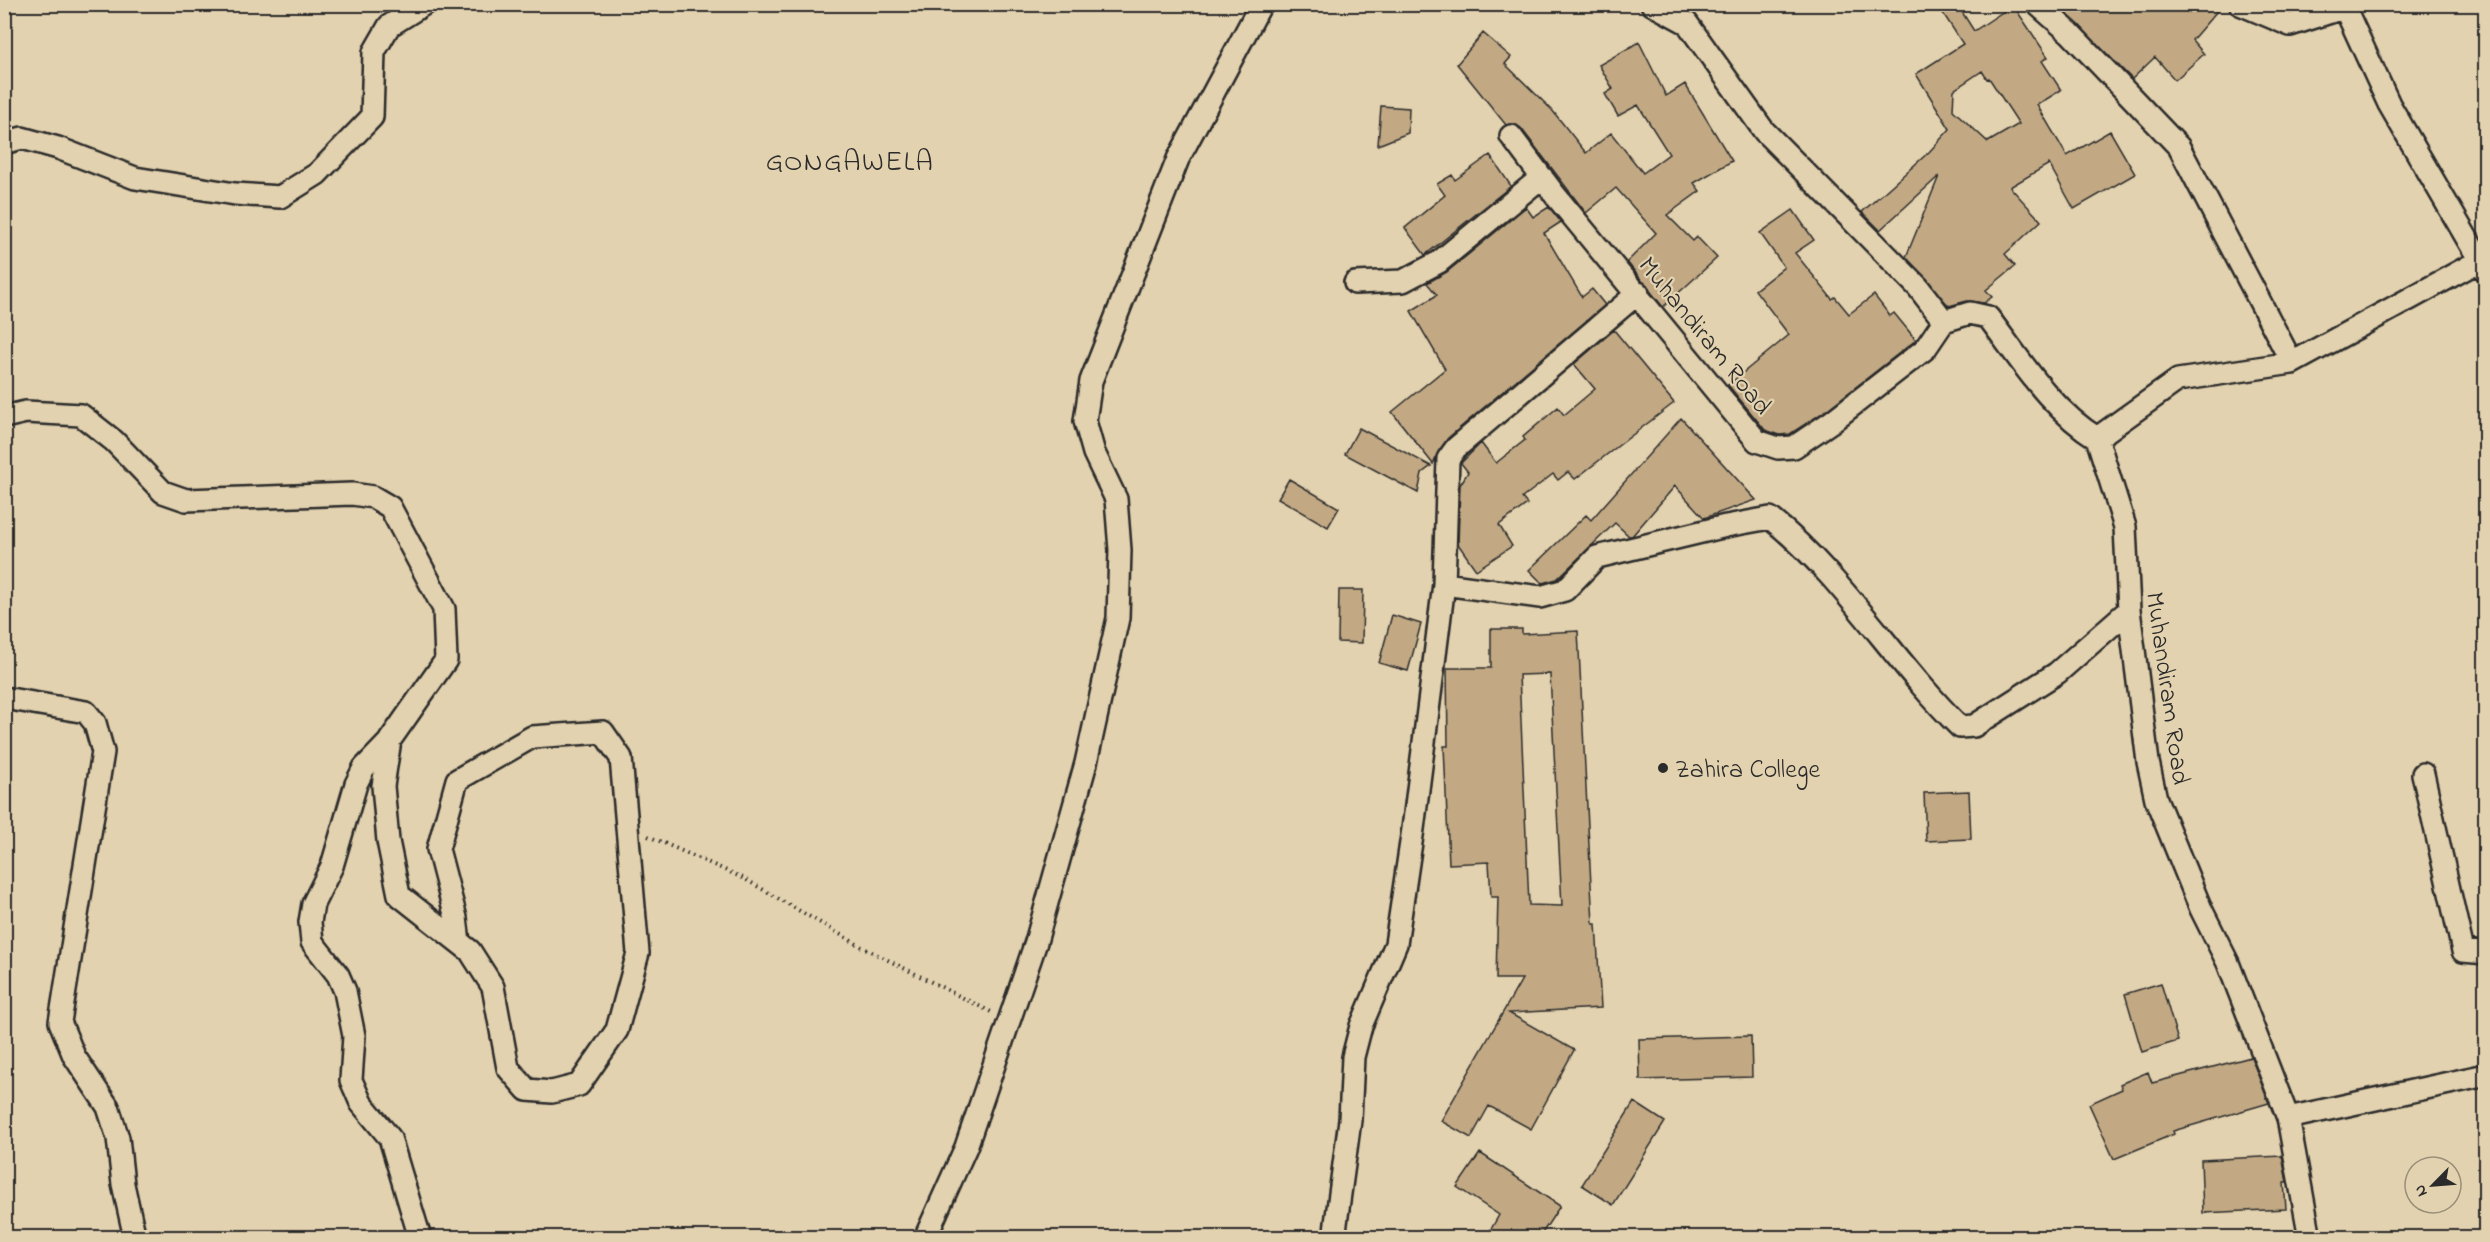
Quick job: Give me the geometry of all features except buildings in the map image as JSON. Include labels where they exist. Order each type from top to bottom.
[{"type":"street","points":[[4,143],[22,138],[58,148],[135,178],[235,194],[280,197],[317,174],[372,117],[374,52],[389,26],[424,4]]},
{"type":"street","points":[[925,1238],[966,1147],[1036,942],[1086,763],[1118,618],[1120,550],[1116,499],[1094,453],[1085,421],[1091,381],[1178,159],[1261,4]]},
{"type":"street","points":[[1652,4],[1687,23],[1764,131],[1918,287],[1944,321],[1970,313],[1988,317],[2036,381],[2076,426],[2097,438],[2178,380],[2292,363],[2482,266],[2389,104],[2343,6],[2290,25],[2240,4]]},
{"type":"street","points":[[2037,4],[2070,33],[2179,147],[2292,363]]},
{"type":"street","name":"Muhandiram Road","points":[[1511,136],[1757,441],[1778,448],[1794,447],[1831,422],[1925,349],[1944,321]]},
{"type":"street","points":[[1355,283],[1403,281],[1439,262],[1542,177]]},
{"type":"street","points":[[1334,1238],[1350,1120],[1353,1057],[1361,1026],[1396,944],[1444,584],[1448,459],[1456,448],[1638,293]]},
{"type":"street","points":[[4,417],[26,412],[81,415],[114,441],[163,492],[186,500],[352,494],[372,497],[390,507],[444,609],[446,660],[390,740],[364,768],[356,784],[332,866],[313,904],[310,922],[312,942],[338,975],[345,991],[354,1036],[351,1080],[361,1102],[390,1138],[420,1238]]},
{"type":"street","name":"Muhandiram Road","points":[[2097,438],[2125,527],[2129,610],[2148,762],[2157,799],[2201,909],[2228,963],[2288,1118],[2310,1238]]},
{"type":"street","points":[[1444,584],[1540,597],[1565,590],[1597,557],[1726,526],[1770,518],[1820,566],[1924,693],[1960,728],[1974,726],[2057,674],[2129,610]]},
{"type":"street","points":[[4,698],[86,712],[95,723],[103,752],[60,1022],[74,1056],[108,1107],[118,1138],[123,1184],[135,1238]]},
{"type":"street","points":[[390,740],[382,786],[388,841],[399,895],[470,951],[493,987],[508,1068],[527,1090],[552,1092],[579,1085],[617,1030],[638,953],[621,758],[603,732],[532,737],[457,780],[438,849],[456,918],[459,942]]},
{"type":"street","points":[[2423,774],[2463,951],[2486,953]]},
{"type":"street","points":[[2288,1118],[2486,1075]]},
{"type":"path","points":[[645,834],[743,878],[862,947],[1009,1021]]},
{"type":"place","name":"Zahira College","points":[[1663,768]]},
{"type":"district","name":"GONGAWELA","points":[[850,160]]}]
